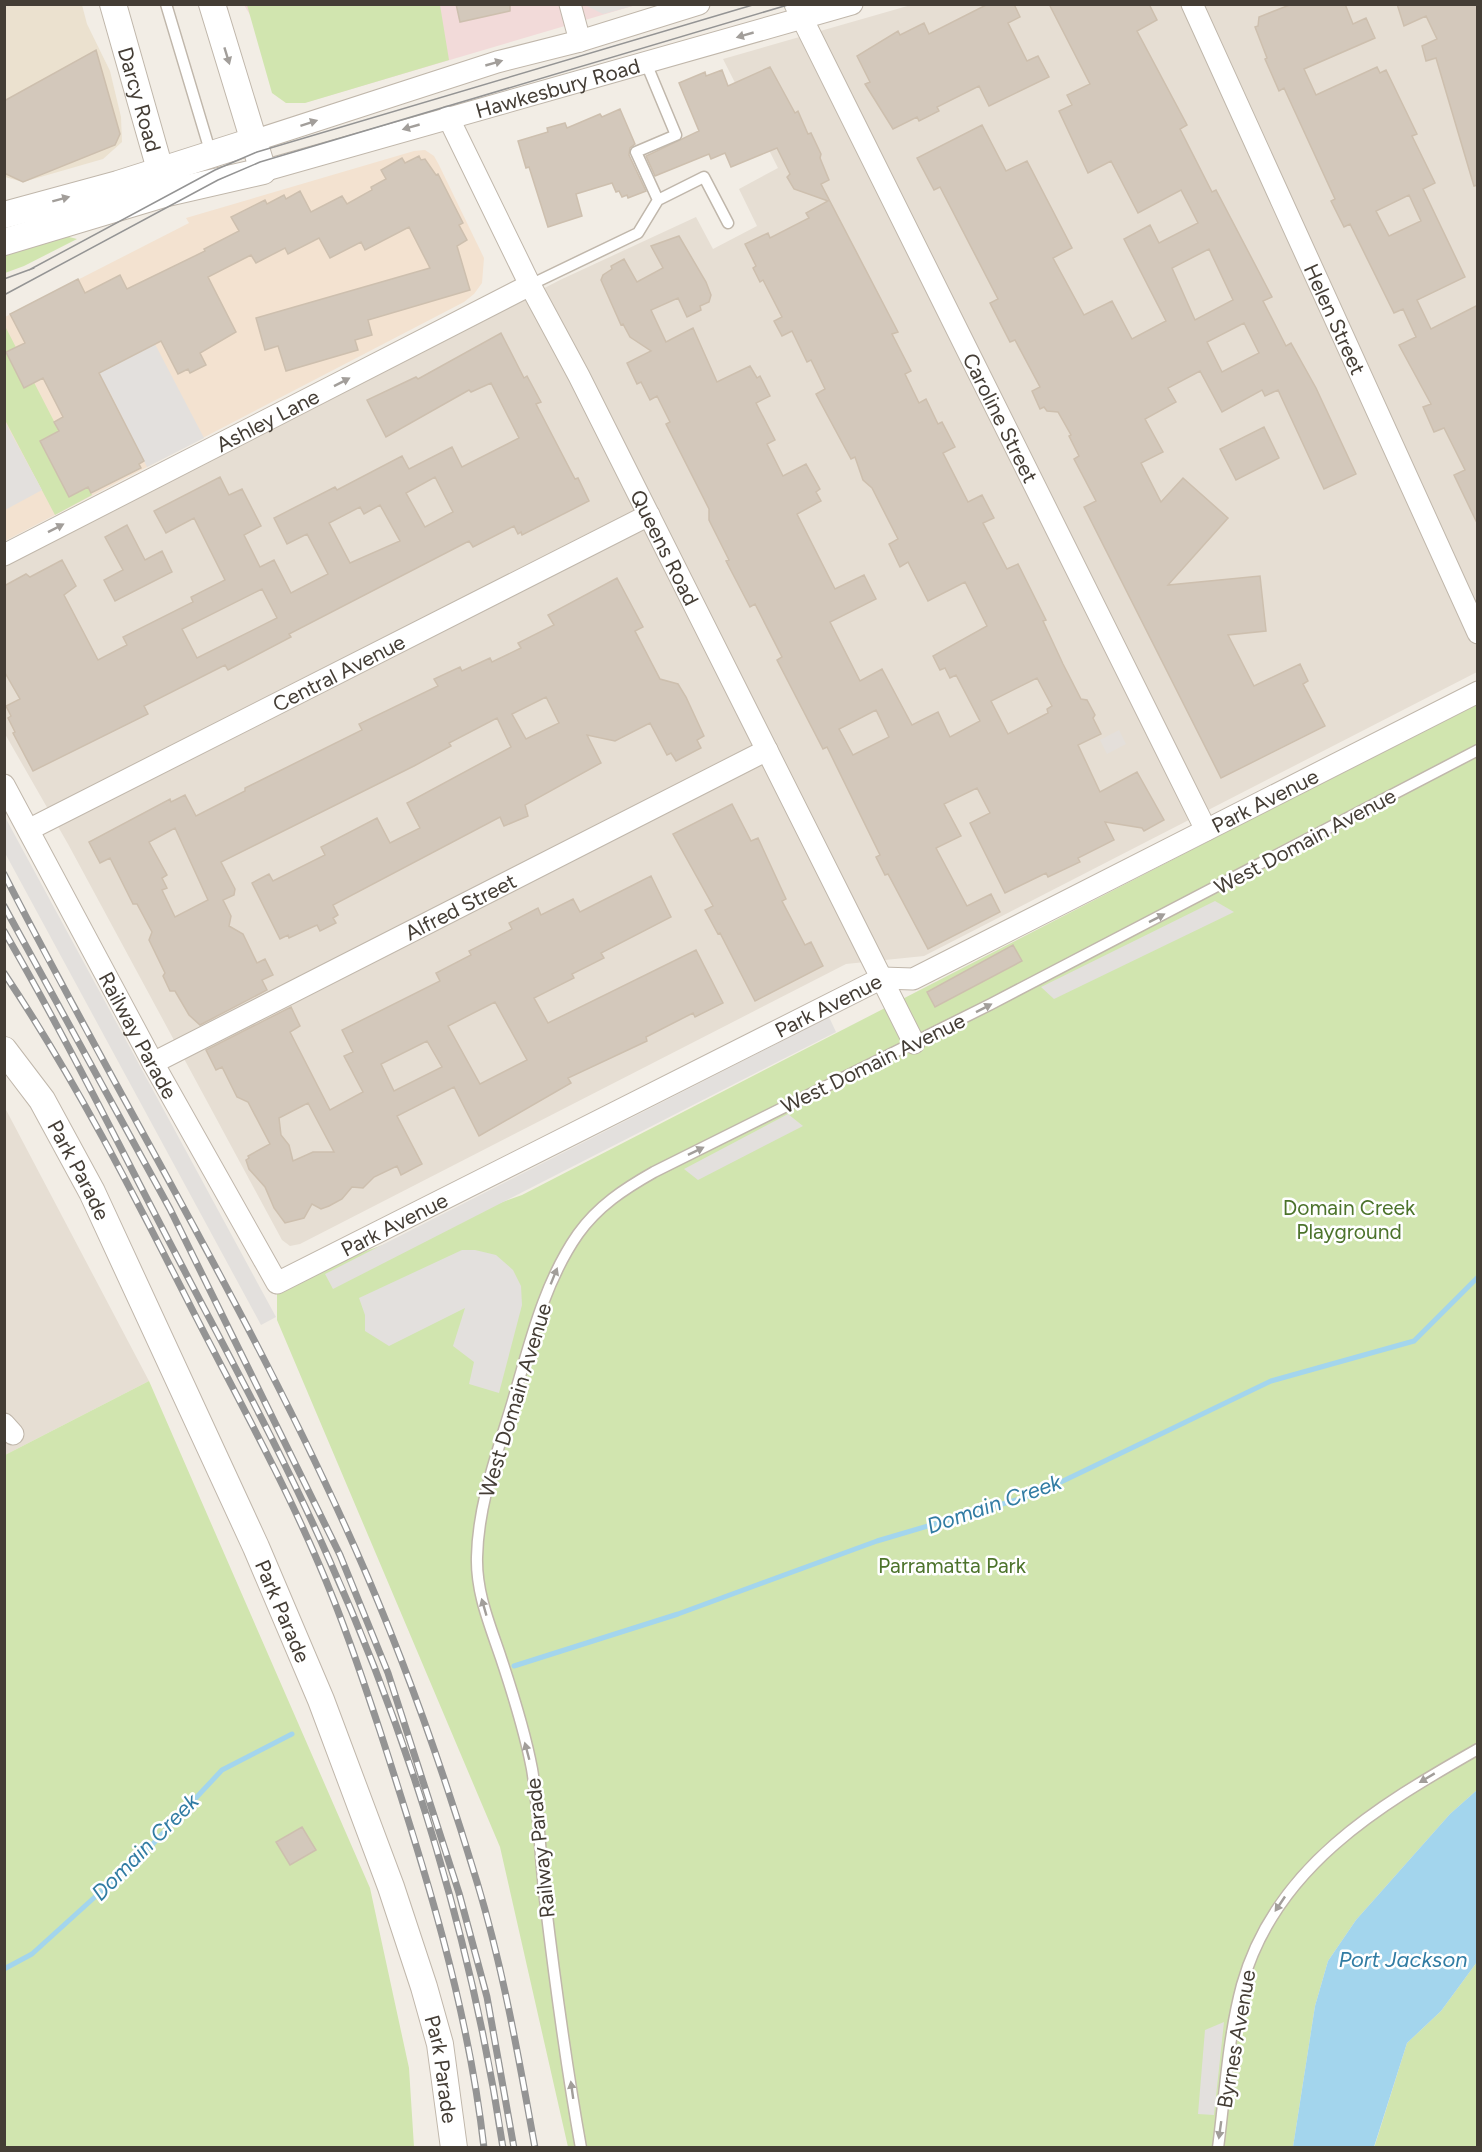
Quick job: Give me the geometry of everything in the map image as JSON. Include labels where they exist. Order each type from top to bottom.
[{"type":"street","name":"Darcy Road","points":[[113,4],[164,182]]},
{"type":"street","points":[[212,4],[263,171]]},
{"type":"street","points":[[570,4],[580,41]]},
{"type":"street","name":"Hawkesbury Road","points":[[4,242],[164,182],[214,167],[253,141],[496,62],[580,41],[699,4]]},
{"type":"street","name":"Hawkesbury Road","points":[[214,167],[263,171],[646,63],[798,12],[852,4]]},
{"type":"street","name":"Helen Street","points":[[1192,4],[1478,633]]},
{"type":"street","name":"Caroline Street","points":[[798,12],[1206,830]]},
{"type":"street","name":"Queens Road","points":[[448,117],[530,285],[914,1043]]},
{"type":"street","name":"Hawkesbury Road","points":[[7,212],[164,182]]},
{"type":"street","name":"Ashley Lane","points":[[4,555],[530,285]]},
{"type":"street","name":"Central Avenue","points":[[30,829],[648,515]]},
{"type":"street","name":"Park Avenue","points":[[277,1283],[882,978],[913,979],[1478,692]]},
{"type":"street","name":"Alfred Street","points":[[153,1062],[767,750]]},
{"type":"street","name":"Railway Parade","points":[[4,785],[30,829],[153,1062],[277,1283]]},
{"type":"street","name":"Park Parade","points":[[4,1050],[42,1100],[93,1192],[256,1547],[321,1700],[391,1887],[424,1987],[440,2044],[454,2148]]},
{"type":"lane","points":[[166,4],[214,167]]},
{"type":"lane","points":[[646,63],[676,135],[636,152],[658,200]]},
{"type":"lane","points":[[530,285],[638,233],[658,200],[704,177],[728,223]]},
{"type":"lane","name":"West Domain Avenue","points":[[477,1554],[487,1489],[539,1317],[558,1267],[589,1220],[614,1196],[654,1172],[914,1043],[1478,750]]},
{"type":"lane","name":"Railway Parade","points":[[477,1554],[478,1585],[483,1607],[510,1685],[532,1769],[545,1900],[581,2148]]},
{"type":"lane","name":"Byrnes Avenue","points":[[1218,2148],[1242,1986],[1259,1939],[1285,1895],[1326,1852],[1377,1808],[1478,1749]]},
{"type":"shaded area","points":[[583,4],[636,4],[636,5],[603,14]]},
{"type":"shaded area","points":[[4,5],[82,5],[87,24],[110,71],[121,117],[122,142],[103,159],[23,182],[5,177]]},
{"type":"shaded area","points":[[244,5],[636,5],[304,103]]},
{"type":"shaded area","points":[[911,5],[1477,5],[1477,672],[924,956],[846,964],[300,1244],[290,1246],[282,1240],[68,844],[5,734],[4,565],[560,280],[696,217],[713,249],[757,226],[739,189],[778,168],[723,59]]},
{"type":"shaded area","points":[[425,150],[434,156],[439,165],[484,258],[482,283],[474,294],[464,302],[5,541],[5,317],[189,223],[186,218],[414,151]]},
{"type":"shaded area","points":[[155,344],[204,438],[147,467],[110,393],[63,417],[52,396]]},
{"type":"shaded area","points":[[4,420],[42,490],[5,510],[4,510]]},
{"type":"shaded area","points":[[1119,730],[1126,744],[1107,754],[1100,740]]},
{"type":"shaded area","points":[[5,817],[276,1317],[261,1325],[5,853]]},
{"type":"shaded area","points":[[1215,901],[1234,912],[1054,999],[1041,987]]},
{"type":"shaded area","points":[[829,1017],[836,1032],[333,1289],[325,1274]]},
{"type":"shaded area","points":[[4,1106],[149,1381],[5,1455],[4,1455]]},
{"type":"shaded area","points":[[788,1114],[803,1126],[698,1180],[684,1169]]},
{"type":"shaded area","points":[[462,1250],[475,1250],[496,1255],[513,1270],[521,1286],[522,1305],[499,1393],[469,1384],[474,1362],[453,1346],[465,1308],[389,1346],[365,1331],[365,1315],[359,1298]]},
{"type":"shaded area","points":[[1224,2022],[1214,2115],[1198,2114],[1205,2030]]},
{"type":"green space","points":[[247,5],[440,5],[449,60],[305,103],[286,103],[272,93]]},
{"type":"green space","points":[[61,235],[77,239],[5,273],[4,255]]},
{"type":"green space","points":[[6,328],[92,495],[55,515],[5,420]]},
{"type":"green space","name":"Parramatta Park","points":[[1477,703],[1477,1790],[1450,1814],[1356,1920],[1328,1961],[1315,2006],[1293,2147],[568,2147],[500,1847],[277,1320],[277,1283],[522,1195]]},
{"type":"green space","points":[[149,1381],[370,1888],[409,2068],[414,2147],[5,2148],[5,1455]]},
{"type":"green space","points":[[1477,1962],[1477,2147],[1374,2148],[1407,2043],[1441,2011]]},
{"type":"water","name":"Port Jackson","points":[[1477,1790],[1477,1962],[1441,2011],[1407,2043],[1374,2147],[1293,2147],[1315,2006],[1328,1961],[1356,1920],[1450,1814]]},
{"type":"building","points":[[456,4],[510,4],[510,11],[460,22]]},
{"type":"building","points":[[988,4],[1014,4],[1020,17],[1008,23],[1027,61],[1038,56],[1049,77],[989,106],[979,86],[937,107],[939,111],[919,121],[917,117],[893,129],[865,84],[870,82],[857,56],[898,31],[900,35],[924,23],[929,34]]},
{"type":"building","points":[[1049,4],[1149,4],[1157,20],[1137,31],[1187,125],[1180,129],[1212,192],[1216,190],[1272,297],[1263,301],[1286,346],[1291,343],[1316,388],[1356,474],[1324,489],[1278,390],[1265,396],[1262,390],[1222,412],[1200,371],[1168,388],[1176,402],[1145,419],[1163,452],[1141,463],[1161,502],[1183,478],[1228,518],[1168,585],[1260,576],[1266,631],[1228,635],[1254,686],[1300,664],[1308,681],[1303,684],[1325,726],[1221,778],[1084,507],[1096,501],[1074,459],[1079,456],[1069,436],[1071,435],[1058,412],[1047,411],[1044,407],[1040,409],[1032,391],[1040,387],[1015,340],[1010,342],[990,303],[998,299],[940,187],[934,190],[917,158],[982,125],[1006,171],[1027,161],[1072,248],[1053,258],[1084,315],[1112,301],[1132,339],[1166,321],[1124,239],[1150,225],[1159,243],[1198,223],[1181,190],[1138,213],[1111,161],[1088,173],[1059,111],[1072,105],[1067,95],[1090,84]],"holes":[[[1209,249],[1233,300],[1195,320],[1172,268]],[[1244,323],[1259,353],[1222,372],[1207,342]]]},
{"type":"building","points":[[1292,4],[1345,4],[1353,24],[1366,18],[1375,38],[1304,69],[1316,95],[1377,67],[1380,73],[1386,70],[1417,134],[1412,136],[1435,183],[1423,189],[1465,277],[1417,300],[1431,329],[1478,305],[1478,525],[1454,475],[1465,470],[1444,428],[1434,432],[1423,407],[1431,404],[1399,345],[1416,337],[1403,309],[1394,313],[1350,224],[1344,227],[1331,201],[1335,199],[1284,88],[1279,91],[1265,59],[1267,58],[1255,27],[1258,26],[1259,17]],"holes":[[[1409,195],[1421,221],[1389,236],[1376,211]]]},
{"type":"building","points":[[1397,4],[1478,4],[1478,185],[1474,186],[1436,58],[1426,61],[1422,46],[1437,39],[1426,16],[1404,26]]},
{"type":"building","points":[[96,50],[120,134],[115,145],[23,182],[4,173],[4,101]]},
{"type":"building","points":[[770,67],[795,113],[798,111],[808,134],[811,133],[821,154],[820,158],[829,180],[821,184],[898,332],[892,334],[911,371],[905,374],[919,403],[926,399],[938,424],[942,422],[955,447],[943,453],[968,502],[982,495],[994,518],[983,523],[1007,569],[1018,564],[1046,620],[1043,621],[1063,664],[1081,699],[1087,700],[1095,715],[1093,718],[1101,734],[1078,745],[1100,792],[1137,772],[1164,820],[1144,831],[1142,828],[1105,822],[1114,840],[1078,858],[1080,862],[1048,877],[1046,873],[1005,893],[970,823],[990,813],[977,788],[944,804],[961,836],[936,848],[967,906],[991,894],[1000,912],[928,949],[888,874],[885,875],[876,857],[880,855],[827,747],[823,749],[777,660],[782,657],[755,604],[750,607],[726,561],[729,560],[709,520],[709,509],[666,424],[670,422],[657,396],[650,400],[641,382],[637,384],[627,363],[651,351],[630,337],[623,324],[621,325],[601,280],[603,275],[612,269],[611,266],[624,259],[637,282],[663,268],[651,246],[679,236],[706,282],[711,295],[709,302],[700,306],[701,310],[687,317],[678,298],[651,310],[666,342],[693,328],[717,382],[750,366],[757,378],[760,376],[770,396],[756,403],[775,440],[767,444],[783,476],[806,464],[820,489],[816,492],[821,501],[797,514],[835,589],[864,575],[876,599],[830,622],[860,681],[882,669],[912,725],[938,712],[950,737],[980,721],[956,675],[950,678],[945,668],[940,670],[933,656],[987,626],[965,582],[928,601],[908,562],[900,567],[889,544],[898,539],[872,488],[863,480],[855,457],[851,459],[816,394],[825,389],[811,360],[807,362],[792,331],[782,336],[774,321],[782,317],[763,280],[760,282],[753,268],[756,266],[745,244],[768,233],[770,238],[809,218],[806,213],[828,201],[794,189],[787,177],[790,174],[777,148],[731,167],[725,153],[711,159],[709,154],[655,176],[646,156],[699,131],[679,83],[705,72],[706,76],[722,70],[728,86]],"holes":[[[1037,678],[1052,706],[1047,709],[1048,713],[1008,734],[991,701]],[[876,710],[889,737],[853,755],[839,729]]]},
{"type":"building","points":[[620,109],[635,144],[630,148],[629,155],[646,191],[628,198],[627,195],[622,197],[619,191],[616,192],[612,183],[576,194],[582,216],[548,227],[529,167],[526,168],[518,141],[548,132],[547,128],[565,123],[567,128],[600,114],[602,117]]},
{"type":"building","points":[[419,156],[421,160],[425,159],[436,175],[438,174],[463,223],[459,225],[467,240],[457,246],[470,290],[368,320],[372,335],[355,340],[358,350],[286,371],[278,346],[265,350],[256,318],[430,268],[409,227],[365,250],[361,242],[330,258],[319,238],[288,254],[285,248],[256,263],[251,255],[208,277],[236,332],[200,353],[206,365],[190,373],[188,369],[178,374],[161,341],[99,373],[144,461],[139,464],[141,468],[91,493],[88,487],[69,497],[40,441],[59,431],[54,422],[63,417],[43,378],[24,388],[6,352],[25,343],[10,314],[78,279],[85,293],[120,275],[127,289],[205,251],[204,249],[239,231],[231,217],[265,200],[267,204],[284,195],[286,199],[300,191],[311,212],[342,196],[347,204],[386,179],[381,170],[402,158],[405,163]]},
{"type":"building","points":[[501,333],[524,378],[527,376],[541,402],[536,404],[589,501],[522,535],[521,532],[518,534],[514,526],[473,547],[469,541],[289,634],[291,637],[228,670],[225,665],[144,706],[148,714],[33,771],[13,733],[15,732],[8,718],[11,716],[6,706],[20,699],[4,671],[4,586],[26,574],[30,577],[62,560],[76,586],[64,595],[98,660],[127,645],[123,637],[193,602],[191,597],[225,580],[194,518],[166,533],[154,511],[220,477],[229,495],[242,489],[261,526],[244,535],[260,567],[274,560],[291,593],[328,574],[307,534],[287,544],[274,518],[335,487],[337,490],[402,456],[409,469],[452,447],[462,467],[519,438],[491,383],[471,392],[469,390],[386,437],[367,400],[416,377],[418,379]],"holes":[[[435,477],[453,512],[425,527],[406,493]],[[380,505],[400,541],[350,563],[329,523],[360,507],[364,514]],[[262,589],[277,618],[197,658],[182,629]]]},
{"type":"building","points":[[1264,427],[1279,458],[1236,480],[1220,449]]},
{"type":"building","points":[[127,525],[145,560],[162,551],[172,572],[115,601],[104,580],[123,570],[105,537]]},
{"type":"building","points":[[617,578],[643,627],[635,631],[660,679],[678,684],[686,697],[704,736],[697,740],[701,748],[676,761],[671,753],[667,755],[650,723],[615,741],[587,735],[601,763],[525,805],[528,816],[504,826],[500,817],[333,905],[338,915],[333,918],[336,923],[320,931],[317,925],[289,938],[288,935],[280,939],[252,883],[269,874],[273,881],[325,855],[321,847],[377,818],[390,843],[420,828],[407,803],[511,747],[497,718],[449,743],[451,746],[414,766],[221,862],[235,889],[234,895],[223,900],[231,916],[229,926],[243,934],[257,963],[265,959],[273,975],[262,980],[267,990],[200,1025],[189,1015],[175,991],[170,991],[163,976],[165,973],[149,940],[152,932],[137,904],[133,904],[110,858],[100,863],[89,842],[170,799],[171,802],[185,795],[196,816],[245,791],[245,788],[362,730],[359,724],[438,686],[434,679],[460,667],[462,671],[490,658],[492,662],[521,648],[518,643],[554,625],[548,615]],"holes":[[[546,697],[559,723],[526,739],[512,714]],[[175,828],[208,900],[175,917],[162,890],[167,888],[162,878],[167,875],[149,842]]]},
{"type":"building","points":[[732,804],[751,841],[758,838],[786,899],[782,901],[805,945],[811,942],[823,966],[755,1001],[720,933],[718,934],[705,910],[713,906],[673,834]]},
{"type":"building","points":[[651,876],[671,917],[601,953],[604,958],[572,974],[574,978],[534,998],[548,1023],[696,950],[723,1003],[695,1017],[693,1013],[646,1037],[647,1041],[568,1078],[571,1083],[479,1136],[454,1087],[397,1116],[422,1164],[401,1175],[397,1166],[374,1177],[363,1188],[352,1187],[342,1199],[329,1206],[321,1209],[312,1204],[304,1218],[285,1223],[274,1208],[265,1187],[249,1169],[246,1160],[248,1156],[270,1144],[248,1102],[237,1097],[222,1067],[216,1070],[206,1050],[291,1007],[300,1026],[290,1032],[330,1110],[363,1092],[344,1056],[353,1052],[342,1030],[440,981],[436,973],[471,955],[469,951],[512,929],[509,923],[538,908],[541,915],[573,899],[580,912]],"holes":[[[495,1002],[527,1060],[480,1084],[448,1026]],[[427,1041],[442,1067],[394,1091],[381,1064]],[[308,1103],[334,1152],[313,1152],[293,1161],[289,1145],[281,1135],[279,1118]]]},
{"type":"building","points":[[1013,945],[1022,961],[935,1007],[927,992]]},
{"type":"building","points":[[302,1827],[316,1850],[290,1865],[276,1842]]},
{"type":"waterway","name":"Domain Creek","points":[[514,1666],[678,1614],[877,1541],[1036,1494],[1271,1381],[1414,1341],[1478,1277]]},
{"type":"waterway","name":"Domain Creek","points":[[4,1969],[32,1954],[150,1847],[222,1770],[292,1734]]},
{"type":"tram line","points":[[29,270],[215,170],[257,152],[756,4]]},
{"type":"tram line","points":[[4,295],[218,180],[260,162],[791,4]]},
{"type":"tram line","points":[[4,279],[34,268]]},
{"type":"railway","points":[[4,874],[273,1376],[373,1589],[421,1713],[477,1882],[503,1980],[535,2148]]},
{"type":"railway","points":[[4,906],[170,1209],[340,1555],[388,1673],[459,1893],[487,1997],[514,2148]]},
{"type":"railway","points":[[4,931],[73,1056],[257,1410],[294,1483],[358,1628],[387,1699],[412,1772],[457,1921],[475,1997],[503,2148]]},
{"type":"railway","points":[[4,973],[56,1056],[128,1185],[274,1469],[327,1583],[380,1731],[428,1885],[456,1989],[477,2095],[484,2148]]},
{"type":"park label","name":"Domain Creek Playground","points":[[1349,1219]]}]
